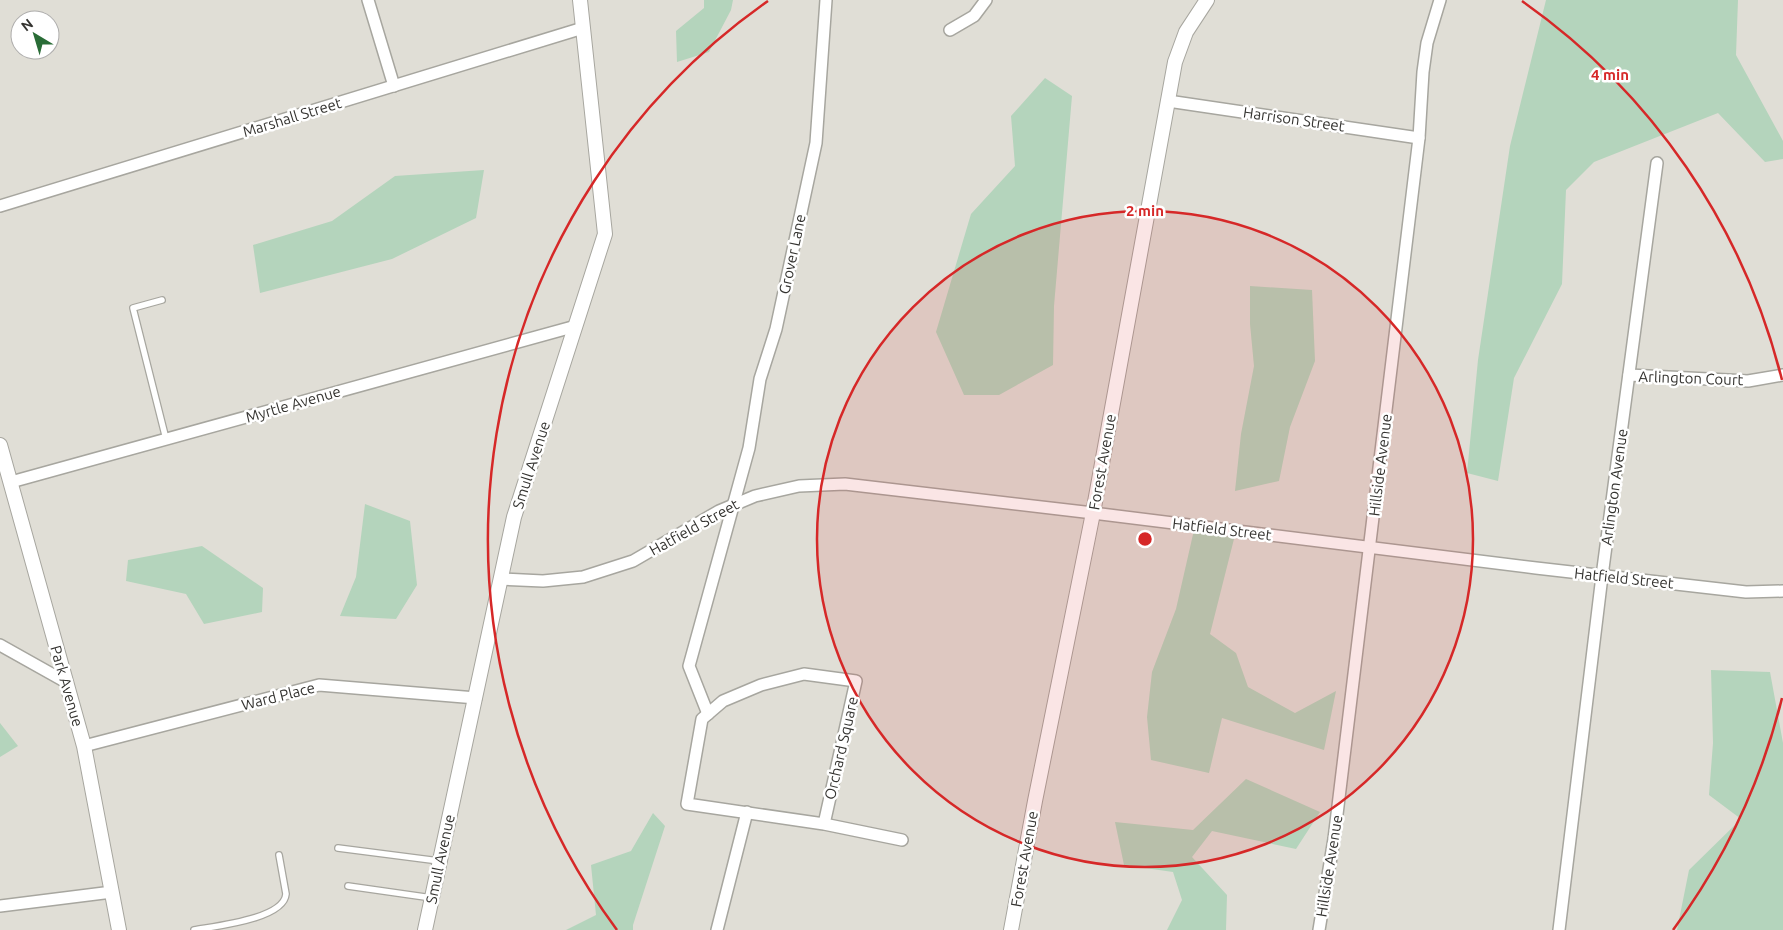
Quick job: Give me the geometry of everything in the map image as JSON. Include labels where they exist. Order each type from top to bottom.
[{"type":"street","points":[[368,0],[394,86]]},
{"type":"street","name":"Smull Avenue","points":[[425,930],[514,517],[605,234],[580,0]]},
{"type":"street","name":"Grover Lane","points":[[734,504],[749,448],[760,378],[776,329],[816,143],[826,0]]},
{"type":"street","points":[[950,30],[974,16],[986,0]]},
{"type":"street","name":"Forest Avenue","points":[[1011,930],[1035,800],[1093,513],[1175,62],[1186,32],[1207,0]]},
{"type":"street","name":"Hillside Avenue","points":[[1318,930],[1334,839],[1370,547],[1419,138],[1423,72],[1427,43],[1440,0]]},
{"type":"street","name":"Marshall Street","points":[[0,206],[583,28]]},
{"type":"street","name":"Harrison Street","points":[[1168,101],[1419,138]]},
{"type":"street","name":"Arlington Avenue","points":[[1558,930],[1628,375],[1658,162]]},
{"type":"street","name":"Myrtle Avenue","points":[[11,482],[576,326]]},
{"type":"street","name":"Arlington Court","points":[[1628,375],[1748,381],[1783,375]]},
{"type":"street","name":"Park Avenue","points":[[0,446],[84,746],[119,930]]},
{"type":"street","name":"Hatfield Street","points":[[500,578],[543,581],[583,577],[633,561],[704,519],[755,496],[792,487],[844,484],[1602,576],[1746,592],[1783,591]]},
{"type":"street","points":[[734,504],[690,666],[708,714],[702,719],[687,804],[824,824],[902,840]]},
{"type":"street","points":[[0,645],[66,682]]},
{"type":"street","name":"Orchard Square","points":[[708,714],[723,701],[730,698],[761,686],[804,674],[856,681],[824,824]]},
{"type":"street","name":"Ward Place","points":[[84,746],[319,685],[476,698]]},
{"type":"street","points":[[717,930],[747,812]]},
{"type":"street","points":[[0,906],[112,892]]},
{"type":"lane","points":[[162,300],[133,308],[166,439]]},
{"type":"lane","points":[[338,848],[439,861]]},
{"type":"lane","points":[[194,930],[263,916],[280,907],[286,900],[286,894],[279,856]]},
{"type":"lane","points":[[348,886],[432,898]]},
{"type":"green space","points":[[704,0],[733,0],[731,10],[709,52],[677,62],[676,31],[704,8]]},
{"type":"green space","points":[[1546,0],[1738,0],[1736,55],[1783,141],[1783,159],[1765,162],[1718,113],[1594,162],[1566,190],[1562,284],[1514,378],[1498,481],[1467,473],[1478,360],[1510,146]]},
{"type":"green space","points":[[1045,78],[1072,96],[1054,306],[1053,365],[999,395],[964,395],[936,332],[971,214],[1015,166],[1011,116]]},
{"type":"green space","points":[[484,170],[476,218],[392,259],[260,293],[253,245],[332,221],[395,176]]},
{"type":"green space","points":[[1250,286],[1312,290],[1315,361],[1290,427],[1279,481],[1235,491],[1241,434],[1254,366],[1250,324]]},
{"type":"green space","points":[[365,504],[410,521],[417,585],[396,619],[340,616],[356,577]]},
{"type":"green space","points":[[1194,530],[1235,535],[1210,634],[1236,653],[1248,687],[1295,713],[1336,691],[1324,750],[1222,718],[1209,773],[1151,760],[1147,717],[1152,672],[1176,609]]},
{"type":"green space","points":[[202,546],[263,588],[262,612],[204,624],[186,594],[126,581],[128,560]]},
{"type":"green space","points":[[1711,670],[1770,672],[1783,743],[1783,930],[1677,930],[1689,870],[1741,819],[1709,795],[1713,743]]},
{"type":"green space","points":[[0,723],[18,746],[0,757]]},
{"type":"green space","points":[[1246,779],[1320,812],[1296,849],[1212,831],[1192,857],[1227,895],[1226,930],[1167,930],[1182,900],[1173,872],[1124,865],[1115,822],[1193,830]]},
{"type":"green space","points":[[653,813],[665,826],[633,930],[566,930],[596,915],[591,865],[631,851]]}]
